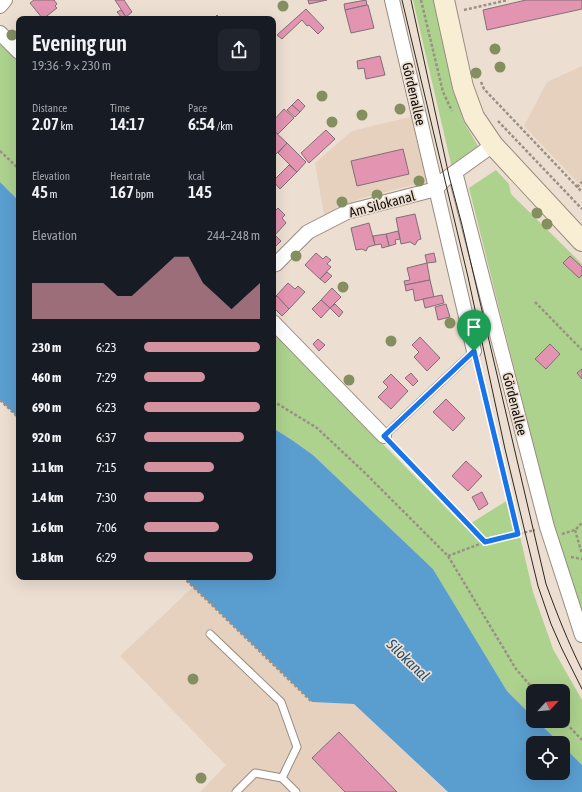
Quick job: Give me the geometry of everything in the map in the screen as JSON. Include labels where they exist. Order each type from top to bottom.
[{"type":"street","points":[[0,6],[5,0]]},
{"type":"street","name":"Gördenallee","points":[[392,0],[474,351]]},
{"type":"street","points":[[444,0],[463,87],[474,117],[493,145],[582,241]]},
{"type":"street","points":[[0,34],[16,49]]},
{"type":"street","name":"Am Silokanal","points":[[276,264],[308,232],[347,212],[436,189],[444,180],[493,145]]},
{"type":"street","name":"Gördenallee","points":[[455,172],[547,527],[582,634]]},
{"type":"street","points":[[525,180],[571,213],[582,224]]},
{"type":"street","points":[[276,325],[384,436]]},
{"type":"lane","points":[[384,436],[474,351]]},
{"type":"lane","points":[[210,634],[281,702],[297,747],[282,778]]},
{"type":"lane","points":[[236,792],[255,773],[282,778],[296,792]]},
{"type":"path","points":[[464,10],[508,0]]},
{"type":"path","points":[[462,5],[465,18]]},
{"type":"path","points":[[479,78],[484,89],[582,192]]},
{"type":"path","points":[[498,120],[582,209]]},
{"type":"path","points":[[0,151],[16,166]]},
{"type":"path","points":[[577,187],[582,182]]},
{"type":"path","points":[[535,302],[582,350]]},
{"type":"path","points":[[474,351],[518,534]]},
{"type":"path","points":[[0,400],[16,415]]},
{"type":"path","points":[[276,403],[317,428],[364,472],[448,556],[516,669],[529,684]]},
{"type":"path","points":[[384,436],[485,542]]},
{"type":"path","points":[[448,556],[485,542],[547,527],[563,534],[575,530],[582,523]]},
{"type":"path","points":[[575,530],[582,554]]},
{"type":"path","points":[[186,580],[312,702]]},
{"type":"path","points":[[570,727],[582,740]]},
{"type":"shaded area","points":[[582,66],[582,187],[524,126],[547,82]]},
{"type":"shaded area","points":[[418,115],[433,180],[362,198],[324,215],[315,163],[352,131]]},
{"type":"shaded area","points":[[193,587],[311,702],[354,704],[447,792],[200,792],[226,765],[120,656]]},
{"type":"green space","points":[[413,0],[434,0],[454,92],[464,122],[478,146],[476,151],[452,168]]},
{"type":"green space","points":[[0,44],[16,59],[16,198],[0,182]]},
{"type":"green space","points":[[496,170],[509,184],[511,194],[582,264],[582,612],[560,551],[469,188]]},
{"type":"green space","points":[[276,332],[349,410],[465,527],[511,498],[533,592],[553,649],[582,700],[582,765],[570,753],[570,736],[553,736],[544,728],[570,728],[570,684],[526,684],[526,710],[507,691],[433,569],[313,455],[276,430]]},
{"type":"water","points":[[0,182],[16,198],[16,415],[0,400]]},
{"type":"water","name":"Silokanal","points":[[276,430],[313,455],[433,569],[507,691],[526,710],[526,728],[544,728],[553,736],[526,736],[526,780],[570,780],[570,753],[582,765],[582,792],[448,792],[354,704],[312,702],[186,580],[276,580]]},
{"type":"building","points":[[34,0],[54,0],[57,4],[55,6],[57,8],[47,16],[41,16],[30,3]]},
{"type":"building","points":[[115,0],[124,0],[132,12],[125,16]]},
{"type":"building","points":[[308,0],[327,0],[309,4]]},
{"type":"building","points":[[366,0],[367,5],[345,10],[344,4]]},
{"type":"building","points":[[526,0],[582,0],[582,9],[487,30],[483,10]]},
{"type":"building","points":[[368,5],[374,28],[351,33],[345,10]]},
{"type":"building","points":[[306,9],[324,28],[318,34],[309,25],[307,26],[302,20],[282,39],[277,35]]},
{"type":"building","points":[[121,10],[125,16],[120,16],[117,12]]},
{"type":"building","points":[[380,56],[385,75],[366,79],[364,68],[358,69],[357,61]]},
{"type":"building","points":[[298,99],[305,106],[300,112],[292,105]]},
{"type":"building","points":[[292,105],[300,112],[295,117],[287,110]]},
{"type":"building","points":[[284,109],[294,118],[278,134],[276,132],[276,118]]},
{"type":"building","points":[[326,130],[335,139],[309,163],[301,153]]},
{"type":"building","points":[[276,133],[287,143],[276,154]]},
{"type":"building","points":[[287,143],[306,162],[297,172],[278,153]]},
{"type":"building","points":[[403,149],[409,174],[357,186],[351,161]]},
{"type":"building","points":[[289,165],[297,172],[280,189],[276,184],[276,178]]},
{"type":"building","points":[[278,208],[285,215],[282,218],[286,223],[276,234],[276,210]]},
{"type":"building","points":[[415,214],[421,239],[418,240],[415,245],[410,242],[401,244],[396,218]]},
{"type":"building","points":[[369,223],[375,245],[368,247],[366,251],[362,249],[356,250],[351,228]]},
{"type":"building","points":[[398,231],[400,239],[395,240],[396,244],[389,246],[386,234]]},
{"type":"building","points":[[386,234],[389,246],[382,248],[381,244],[375,245],[373,236]]},
{"type":"building","points":[[276,236],[281,241],[276,246]]},
{"type":"building","points":[[316,253],[323,259],[326,256],[331,260],[327,264],[331,267],[320,279],[305,265]]},
{"type":"building","points":[[434,253],[436,262],[427,263],[425,255]]},
{"type":"building","points":[[570,256],[582,267],[582,275],[579,278],[563,263]]},
{"type":"building","points":[[427,263],[430,280],[405,285],[404,281],[410,280],[407,268]]},
{"type":"building","points":[[327,272],[332,276],[325,283],[320,279]]},
{"type":"building","points":[[430,280],[434,297],[415,301],[413,289],[406,291],[405,285]]},
{"type":"building","points":[[288,283],[295,289],[298,286],[305,292],[289,309],[276,296]]},
{"type":"building","points":[[332,288],[341,297],[330,308],[321,300]]},
{"type":"building","points":[[442,295],[444,303],[425,308],[423,299]]},
{"type":"building","points":[[277,296],[289,309],[282,316],[276,310]]},
{"type":"building","points":[[321,300],[330,308],[321,318],[312,309]]},
{"type":"building","points":[[335,304],[343,312],[339,317],[330,308]]},
{"type":"building","points":[[446,304],[450,317],[438,320],[435,307]]},
{"type":"building","points":[[420,337],[440,358],[427,371],[414,357],[419,352],[412,345]]},
{"type":"building","points":[[318,339],[325,345],[319,351],[313,344]]},
{"type":"building","points":[[550,344],[560,354],[546,369],[535,359]]},
{"type":"building","points":[[582,369],[582,379],[577,373]]},
{"type":"building","points":[[411,373],[418,381],[413,386],[405,378]]},
{"type":"building","points":[[391,374],[408,391],[391,409],[378,397],[388,387],[383,382]]},
{"type":"building","points":[[446,399],[465,418],[453,431],[433,412]]},
{"type":"building","points":[[466,461],[482,476],[468,491],[452,476]]},
{"type":"building","points":[[482,492],[488,504],[479,510],[472,497]]},
{"type":"building","points":[[339,732],[397,792],[345,792],[312,758]]},
{"type":"tram line","points":[[402,0],[468,277],[505,449],[538,586],[551,624],[582,689]]},
{"type":"tram line","points":[[411,0],[449,176],[462,225],[546,584],[563,628],[582,670]]},
{"type":"route","points":[[474,351],[518,534],[485,542],[384,436],[474,351]]}]
